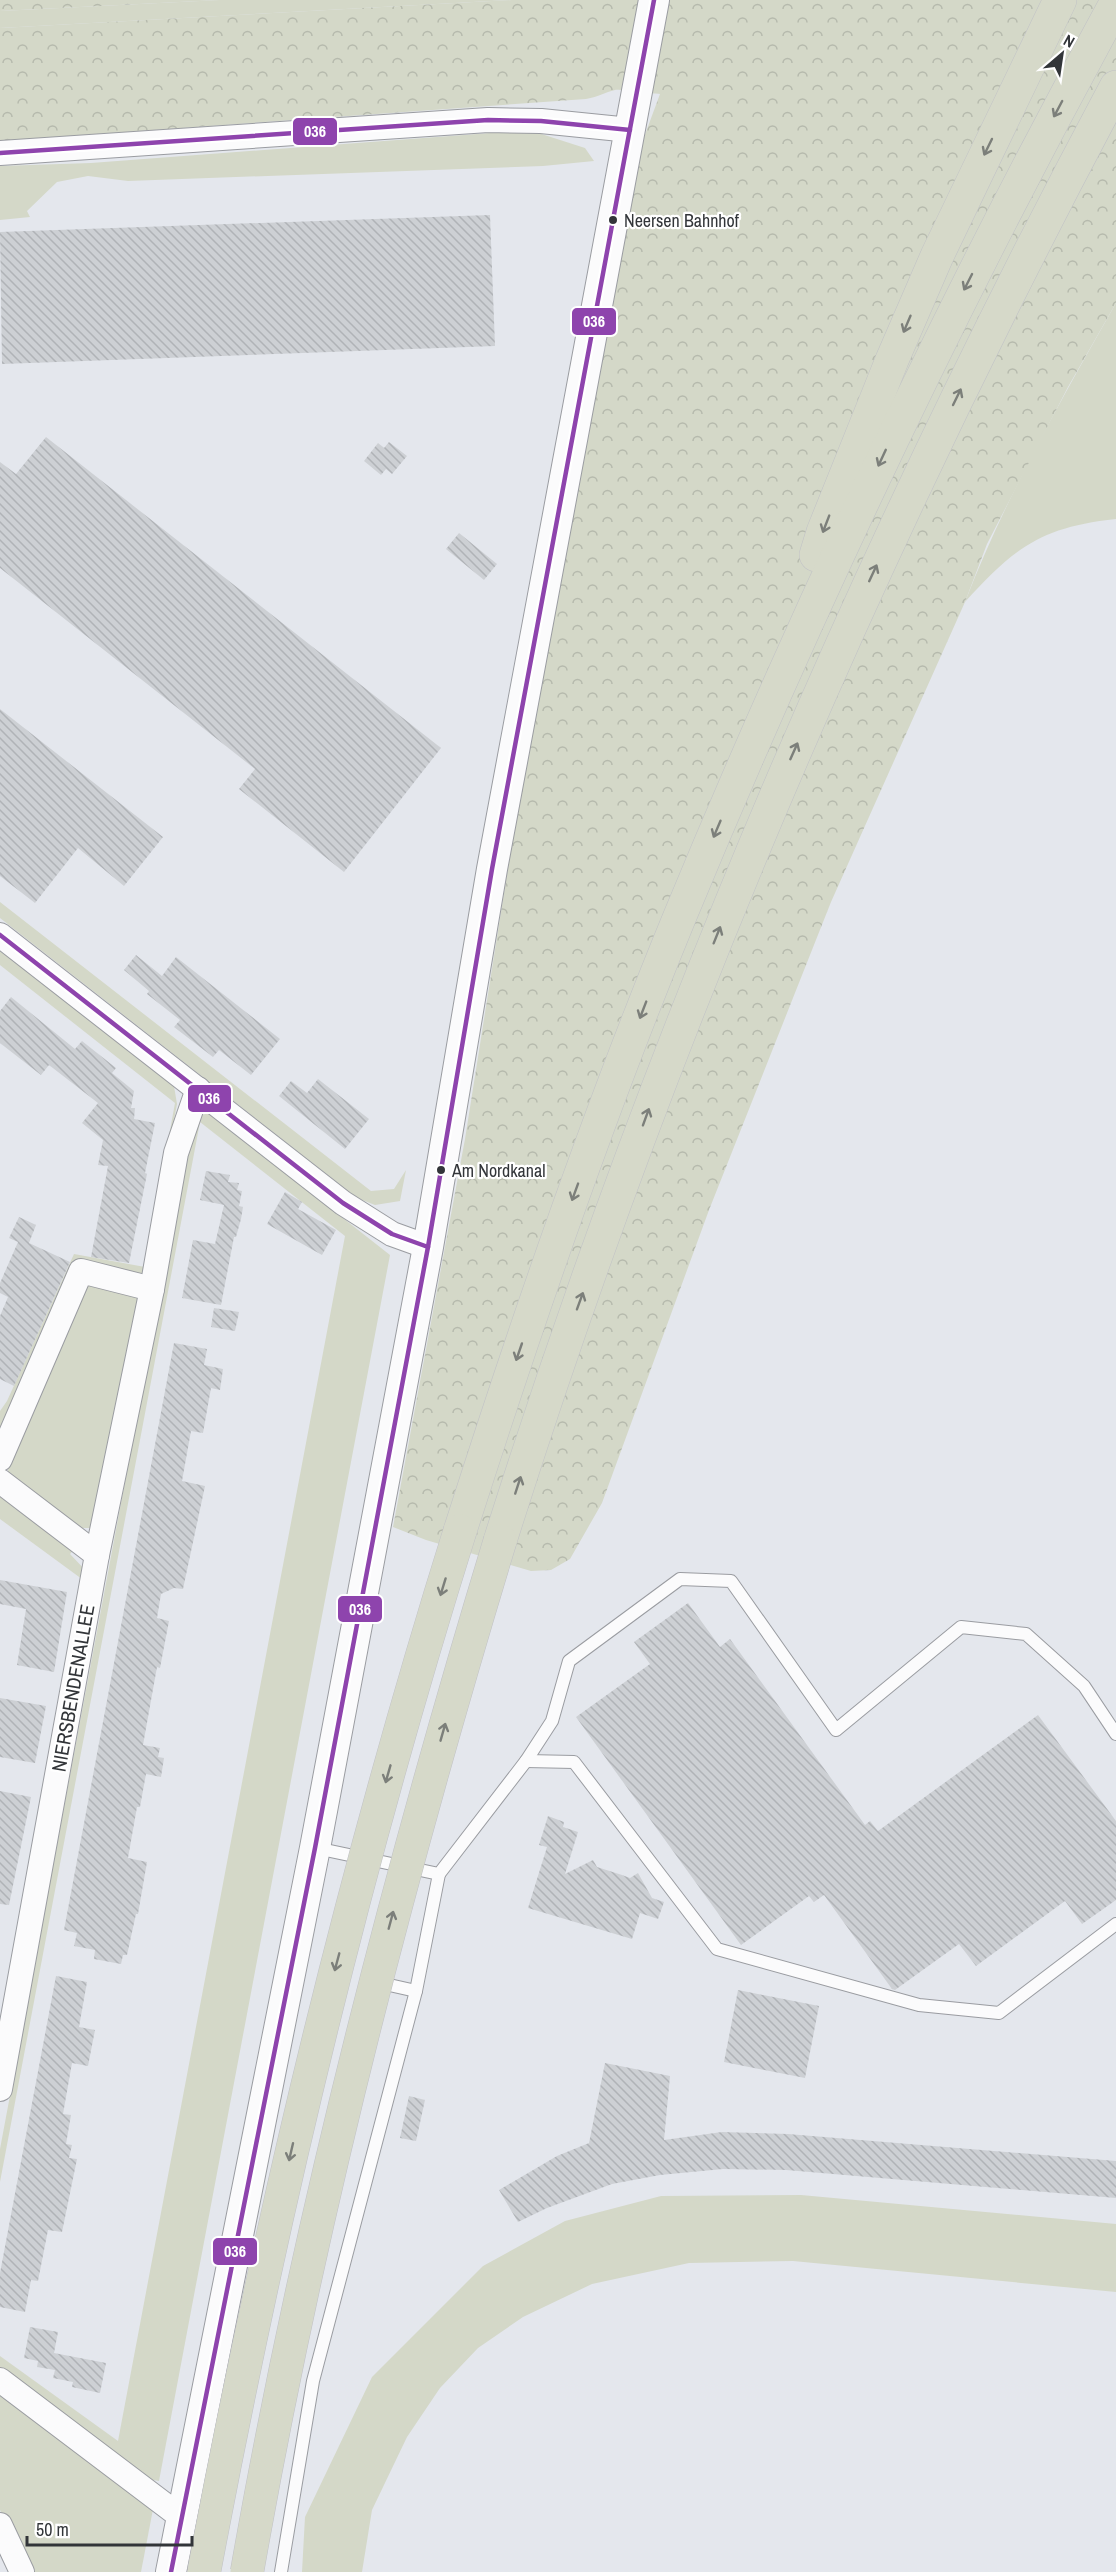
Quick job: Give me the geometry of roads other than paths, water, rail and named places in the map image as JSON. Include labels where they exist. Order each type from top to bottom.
[{"type":"highway","points":[[780,682],[823,532],[892,360],[966,191],[1060,0]]},
{"type":"highway","points":[[204,2572],[243,2371],[316,2049],[379,1807],[460,1531],[536,1303],[617,1077],[680,917],[780,682],[845,537],[966,285],[1116,3]]},
{"type":"highway","points":[[247,2572],[307,2271],[371,1998],[437,1752],[500,1541],[555,1373],[671,1052],[744,869],[883,552],[1027,257],[1116,87]]},
{"type":"highway","points":[[1027,257],[1091,175],[1116,130]]},
{"type":"street","points":[[171,2572],[315,1848],[428,1246],[490,880],[654,0]]},
{"type":"street","points":[[0,153],[488,120],[542,121],[630,130]]},
{"type":"street","points":[[0,934],[352,1209],[392,1234],[428,1246]]},
{"type":"street","name":"NIERSBENDENALLEE","points":[[0,2089],[97,1555],[152,1288],[176,1152],[198,1089]]},
{"type":"street","points":[[0,1459],[81,1271],[152,1288]]},
{"type":"street","points":[[0,1481],[97,1555]]},
{"type":"street","points":[[0,2380],[181,2517]]},
{"type":"street","points":[[0,2525],[21,2572]]},
{"type":"lane","points":[[281,2572],[313,2381],[416,1991],[439,1874],[526,1761],[552,1721],[570,1661],[680,1579],[731,1581],[836,1730],[961,1627],[1026,1634],[1084,1686],[1116,1734]]},
{"type":"lane","points":[[526,1761],[574,1762],[717,1949],[919,2006],[999,2013],[1116,1924]]},
{"type":"lane","points":[[315,1848],[439,1874]]},
{"type":"lane","points":[[360,1979],[416,1991]]},
{"type":"lane","points":[[234,2572],[321,2152]]},
{"type":"place","name":"Neersen Bahnhof","points":[[613,220]]},
{"type":"place","name":"Am Nordkanal","points":[[441,1170]]}]
